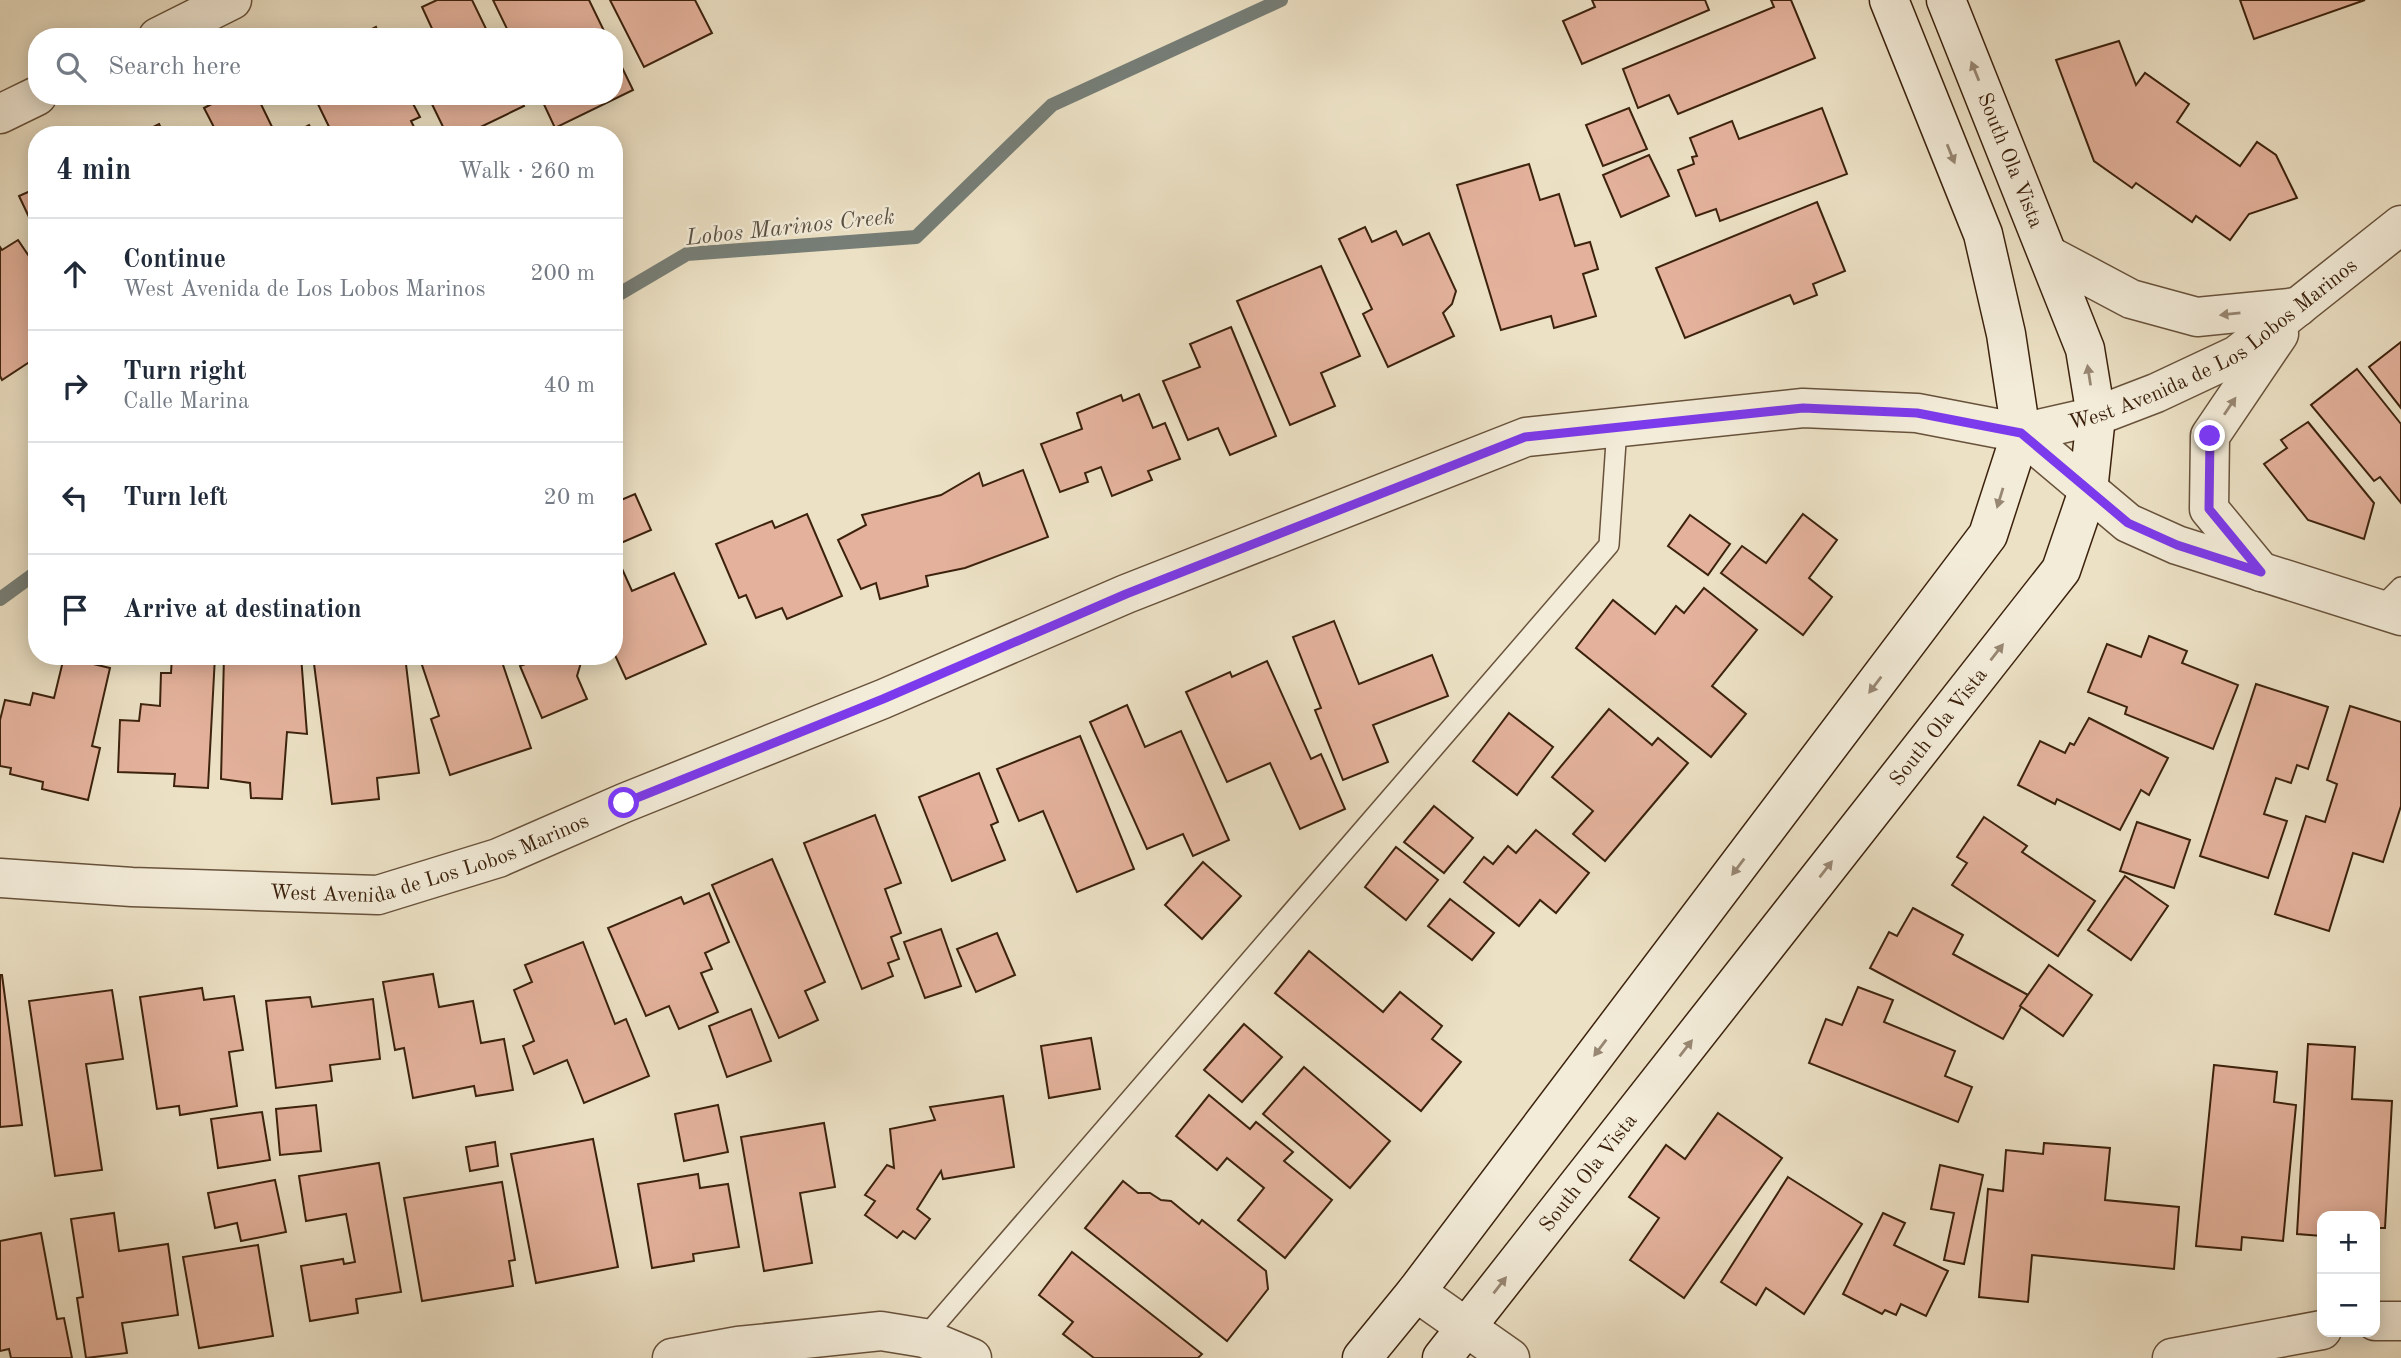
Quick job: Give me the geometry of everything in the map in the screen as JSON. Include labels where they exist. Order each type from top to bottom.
[{"type":"street","points":[[176,28],[232,0]]},
{"type":"street","points":[[1362,1358],[1416,1292],[1988,536],[2021,433],[2006,334],[1983,234],[1889,0]]},
{"type":"street","name":"South Ola Vista","points":[[1442,1358],[2061,570],[2088,491],[2096,416],[2085,349],[1946,0]]},
{"type":"street","points":[[0,114],[28,100]]},
{"type":"street","name":"West Avenida de Los Lobos Marinos","points":[[0,878],[132,887],[378,895],[498,858],[624,803],[883,699],[1126,594],[1525,437],[1803,408],[1917,413],[2021,433],[2096,416],[2156,393],[2237,355],[2401,225]]},
{"type":"street","points":[[2050,256],[2131,299],[2197,317],[2298,307]]},
{"type":"street","points":[[2261,572],[2209,509],[2210,436],[2298,307]]},
{"type":"street","points":[[2021,433],[2128,523],[2177,545],[2261,572],[2393,604]]},
{"type":"street","points":[[1416,1292],[1510,1358]]},
{"type":"street","points":[[2380,1321],[2401,1321]]},
{"type":"street","points":[[672,1358],[738,1346],[881,1331],[923,1338],[972,1358]]},
{"type":"street","points":[[2172,1358],[2317,1331]]},
{"type":"lane","points":[[923,1338],[1609,545],[1617,427]]},
{"type":"building","points":[[437,0],[472,0],[486,28],[432,28],[422,7]]},
{"type":"building","points":[[493,0],[589,0],[603,28],[507,28]]},
{"type":"building","points":[[610,0],[695,0],[712,33],[644,67]]},
{"type":"building","points":[[1592,0],[1705,0],[1709,10],[1582,64],[1563,21],[1595,7]]},
{"type":"building","points":[[1771,0],[1791,0],[1815,58],[1678,114],[1669,95],[1638,108],[1623,69],[1774,7]]},
{"type":"building","points":[[2240,0],[2365,0],[2254,39]]},
{"type":"building","points":[[2119,41],[2136,85],[2145,73],[2189,104],[2177,122],[2240,166],[2257,142],[2276,155],[2297,198],[2249,214],[2230,240],[2196,216],[2192,222],[2136,183],[2132,188],[2094,161],[2056,60]]},
{"type":"building","points":[[623,69],[633,90],[623,95]]},
{"type":"building","points":[[210,105],[261,105],[272,126],[213,126],[204,108]]},
{"type":"building","points":[[318,105],[414,105],[420,117],[411,121],[414,126],[329,126]]},
{"type":"building","points":[[432,105],[524,106],[483,126],[443,126]]},
{"type":"building","points":[[544,105],[602,105],[559,126],[554,126]]},
{"type":"building","points":[[1629,108],[1647,149],[1603,166],[1586,125]]},
{"type":"building","points":[[1822,108],[1847,174],[1720,221],[1716,209],[1696,216],[1678,170],[1694,164],[1692,157],[1697,156],[1690,138],[1732,121],[1739,139]]},
{"type":"building","points":[[1649,155],[1669,196],[1621,217],[1603,175]]},
{"type":"building","points":[[1529,164],[1540,200],[1559,194],[1575,246],[1590,242],[1598,269],[1583,274],[1596,316],[1554,328],[1551,316],[1501,330],[1457,185]]},
{"type":"building","points":[[28,192],[28,215],[19,196]]},
{"type":"building","points":[[1817,202],[1845,271],[1813,284],[1817,295],[1794,304],[1790,295],[1685,338],[1656,268]]},
{"type":"building","points":[[1365,227],[1372,242],[1396,231],[1403,245],[1429,233],[1456,291],[1452,304],[1443,313],[1454,336],[1388,367],[1363,314],[1372,309],[1339,239]]},
{"type":"building","points":[[18,240],[28,255],[28,363],[2,380],[0,247],[2,250]]},
{"type":"building","points":[[1321,266],[1360,356],[1321,373],[1335,406],[1290,425],[1237,301]]},
{"type":"building","points":[[1231,327],[1276,436],[1230,455],[1218,428],[1188,440],[1163,381],[1200,367],[1190,344]]},
{"type":"building","points":[[2401,342],[2401,408],[2369,367]]},
{"type":"building","points":[[2357,369],[2401,424],[2401,503],[2380,477],[2374,481],[2311,405]]},
{"type":"building","points":[[1139,394],[1153,428],[1165,423],[1180,459],[1148,471],[1152,480],[1112,496],[1101,467],[1085,473],[1088,482],[1060,492],[1041,444],[1082,429],[1077,413],[1121,395],[1123,401]]},
{"type":"building","points":[[2308,422],[2374,503],[2364,539],[2308,520],[2264,464],[2287,448],[2281,440]]},
{"type":"building","points":[[1023,470],[1048,537],[965,568],[926,576],[928,586],[880,599],[876,583],[861,589],[838,540],[866,525],[862,515],[941,495],[979,473],[983,486]]},
{"type":"building","points":[[635,494],[651,530],[623,542],[623,499]]},
{"type":"building","points":[[807,514],[842,596],[787,619],[782,608],[756,618],[746,595],[739,598],[716,544],[772,521],[775,528]]},
{"type":"building","points":[[1803,514],[1837,540],[1809,578],[1832,597],[1803,635],[1721,573],[1742,546],[1766,563]]},
{"type":"building","points":[[1690,515],[1730,544],[1708,575],[1668,546]]},
{"type":"building","points":[[623,571],[632,591],[674,573],[706,644],[626,679],[620,665],[623,665]]},
{"type":"building","points":[[1704,588],[1757,630],[1712,686],[1746,714],[1711,757],[1576,648],[1613,600],[1655,634],[1676,606],[1684,613]]},
{"type":"building","points":[[1334,621],[1359,684],[1432,655],[1448,696],[1373,725],[1388,762],[1343,780],[1315,710],[1321,708],[1293,637]]},
{"type":"building","points":[[2149,636],[2187,651],[2182,663],[2238,685],[2213,749],[2125,714],[2127,707],[2088,692],[2107,644],[2141,657]]},
{"type":"building","points":[[1267,661],[1311,759],[1321,754],[1345,809],[1300,829],[1270,763],[1227,782],[1186,692],[1230,672],[1232,677]]},
{"type":"building","points":[[62,665],[97,665],[110,668],[92,746],[100,748],[88,800],[42,789],[43,782],[10,774],[11,768],[0,766],[0,720],[5,700],[30,705],[33,693],[54,698]]},
{"type":"building","points":[[171,665],[215,665],[208,788],[174,786],[175,774],[118,772],[120,720],[139,721],[141,704],[160,706],[161,673],[171,673]]},
{"type":"building","points":[[224,665],[302,665],[307,734],[287,732],[282,799],[251,798],[250,783],[221,779]]},
{"type":"building","points":[[314,665],[406,665],[419,773],[377,778],[379,799],[332,804]]},
{"type":"building","points":[[422,665],[503,665],[531,748],[450,775],[431,719],[439,716]]},
{"type":"building","points":[[580,665],[577,676],[587,699],[542,718],[520,666]]},
{"type":"building","points":[[2256,684],[2328,707],[2308,769],[2297,765],[2291,783],[2276,778],[2264,814],[2287,821],[2268,878],[2200,856]]},
{"type":"building","points":[[1127,705],[1145,747],[1181,731],[1229,840],[1193,856],[1183,834],[1147,849],[1090,722]]},
{"type":"building","points":[[2350,706],[2401,722],[2401,806],[2383,862],[2353,853],[2329,931],[2275,914],[2306,816],[2325,822],[2337,784],[2327,780]]},
{"type":"building","points":[[1609,709],[1652,745],[1658,738],[1688,763],[1605,861],[1573,834],[1593,811],[1552,777]]},
{"type":"building","points":[[1509,713],[1553,747],[1517,795],[1473,761]]},
{"type":"building","points":[[2089,718],[2168,758],[2149,795],[2141,790],[2120,830],[2057,799],[2055,804],[2018,785],[2040,741],[2065,753],[2070,743],[2074,745]]},
{"type":"building","points":[[1080,736],[1134,869],[1077,892],[1043,811],[1019,821],[997,769]]},
{"type":"building","points":[[979,773],[998,822],[991,825],[1005,860],[952,881],[919,797]]},
{"type":"building","points":[[1434,806],[1473,838],[1444,873],[1404,842]]},
{"type":"building","points":[[875,815],[901,883],[885,889],[901,933],[891,937],[899,959],[888,963],[893,976],[862,989],[804,843]]},
{"type":"building","points":[[1984,817],[2027,846],[2022,852],[2095,901],[2058,956],[1952,885],[1967,863],[1957,857]]},
{"type":"building","points":[[2137,822],[2190,840],[2174,888],[2120,871]]},
{"type":"building","points":[[1536,830],[1589,873],[1556,913],[1540,900],[1519,926],[1464,882],[1484,857],[1493,864],[1508,846],[1516,853]]},
{"type":"building","points":[[1396,847],[1438,880],[1406,920],[1365,887]]},
{"type":"building","points":[[772,859],[825,982],[805,991],[818,1020],[779,1038],[712,885]]},
{"type":"building","points":[[1203,862],[1241,896],[1202,939],[1165,905]]},
{"type":"building","points":[[2125,876],[2168,906],[2131,960],[2088,930]]},
{"type":"building","points":[[709,893],[729,942],[705,953],[712,969],[701,973],[718,1012],[679,1029],[669,1006],[646,1016],[608,928],[681,897],[684,904]]},
{"type":"building","points":[[1450,899],[1494,933],[1472,960],[1428,926]]},
{"type":"building","points":[[1913,908],[1963,935],[1953,954],[2028,995],[2003,1039],[1870,968],[1889,932],[1897,936]]},
{"type":"building","points":[[941,929],[961,986],[925,998],[904,942]]},
{"type":"building","points":[[997,933],[1015,975],[976,992],[957,949]]},
{"type":"building","points":[[583,942],[615,1024],[626,1019],[649,1076],[584,1103],[567,1060],[534,1074],[523,1046],[534,1041],[514,990],[532,982],[525,965]]},
{"type":"building","points":[[1309,951],[1383,1012],[1400,992],[1442,1026],[1432,1039],[1461,1062],[1421,1111],[1275,993]]},
{"type":"building","points":[[2049,965],[2092,995],[2063,1036],[2020,1006]]},
{"type":"building","points":[[433,974],[439,1007],[473,1001],[481,1043],[504,1039],[513,1090],[476,1096],[474,1086],[413,1098],[404,1048],[395,1050],[383,982]]},
{"type":"building","points":[[0,975],[22,1125],[0,1127]]},
{"type":"building","points":[[1858,987],[1893,1000],[1884,1022],[1955,1051],[1945,1076],[1972,1087],[1958,1122],[1809,1063],[1826,1019],[1842,1025]]},
{"type":"building","points":[[202,988],[204,1000],[234,996],[243,1050],[229,1052],[237,1106],[180,1115],[179,1106],[157,1109],[140,997]]},
{"type":"building","points":[[112,990],[123,1059],[86,1064],[102,1170],[55,1176],[29,1001]]},
{"type":"building","points":[[310,997],[312,1007],[373,999],[380,1059],[330,1065],[332,1081],[276,1088],[266,1001]]},
{"type":"building","points":[[751,1009],[771,1061],[727,1077],[709,1026]]},
{"type":"building","points":[[1244,1024],[1282,1057],[1242,1102],[1204,1070]]},
{"type":"building","points":[[1091,1038],[1100,1089],[1049,1098],[1041,1046]]},
{"type":"building","points":[[2308,1044],[2355,1047],[2352,1099],[2392,1101],[2385,1228],[2380,1228],[2380,1211],[2317,1211],[2317,1236],[2297,1234]]},
{"type":"building","points":[[2214,1065],[2277,1072],[2274,1102],[2296,1105],[2283,1241],[2242,1237],[2241,1250],[2196,1246]]},
{"type":"building","points":[[1304,1067],[1390,1141],[1350,1188],[1263,1114]]},
{"type":"building","points":[[1209,1095],[1250,1129],[1256,1122],[1293,1152],[1284,1161],[1332,1200],[1285,1258],[1238,1220],[1264,1188],[1227,1158],[1217,1170],[1176,1136]]},
{"type":"building","points":[[1003,1096],[1014,1167],[943,1179],[941,1171],[917,1209],[930,1219],[915,1239],[903,1231],[897,1238],[865,1215],[875,1201],[865,1195],[887,1165],[894,1168],[890,1129],[935,1120],[930,1107]]},
{"type":"building","points":[[316,1105],[321,1151],[280,1155],[276,1109]]},
{"type":"building","points":[[718,1105],[728,1152],[684,1161],[675,1114]]},
{"type":"building","points":[[262,1112],[270,1160],[218,1168],[211,1119]]},
{"type":"building","points":[[1718,1113],[1782,1158],[1684,1298],[1630,1260],[1659,1218],[1629,1197],[1666,1145],[1685,1159]]},
{"type":"building","points":[[824,1123],[835,1187],[800,1193],[812,1263],[764,1271],[741,1137]]},
{"type":"building","points":[[593,1139],[618,1267],[536,1283],[511,1154]]},
{"type":"building","points":[[495,1142],[498,1166],[470,1171],[466,1147]]},
{"type":"building","points":[[2044,1143],[2110,1148],[2105,1200],[2179,1207],[2174,1269],[2032,1255],[2028,1302],[1979,1297],[1988,1189],[2003,1191],[2006,1150],[2043,1154]]},
{"type":"building","points":[[379,1163],[401,1292],[356,1299],[358,1313],[310,1321],[301,1266],[343,1259],[344,1264],[355,1262],[346,1214],[306,1221],[299,1176]]},
{"type":"building","points":[[1940,1165],[1983,1175],[1964,1264],[1944,1260],[1954,1213],[1931,1209]]},
{"type":"building","points":[[698,1174],[700,1188],[728,1184],[739,1247],[693,1254],[694,1261],[652,1268],[638,1184]]},
{"type":"building","points":[[1788,1177],[1862,1224],[1804,1314],[1766,1288],[1756,1305],[1721,1282]]},
{"type":"building","points":[[275,1180],[286,1232],[241,1241],[237,1223],[215,1228],[208,1193]]},
{"type":"building","points":[[1123,1181],[1138,1193],[1150,1193],[1161,1200],[1171,1201],[1199,1224],[1202,1220],[1266,1271],[1268,1289],[1227,1341],[1085,1228]]},
{"type":"building","points":[[502,1182],[515,1260],[509,1261],[513,1286],[422,1301],[404,1198]]},
{"type":"building","points":[[114,1213],[119,1251],[168,1244],[178,1315],[122,1323],[127,1353],[86,1358],[77,1298],[83,1297],[71,1219]]},
{"type":"building","points":[[1883,1213],[1905,1223],[1894,1245],[1948,1271],[1926,1316],[1901,1304],[1896,1315],[1885,1310],[1882,1314],[1843,1294]]},
{"type":"building","points":[[41,1233],[57,1319],[64,1318],[72,1358],[11,1358],[9,1349],[0,1351],[0,1241]]},
{"type":"building","points":[[258,1245],[273,1336],[199,1348],[183,1257]]},
{"type":"building","points":[[1072,1252],[1202,1354],[1198,1358],[1094,1358],[1063,1334],[1073,1322],[1039,1295]]},
{"type":"waterway","name":"Lobos Marinos Creek","points":[[623,292],[687,254],[916,237],[1052,105],[1281,0]]},
{"type":"waterway","name":"Lobos Marinos Creek","points":[[0,599],[28,579]]},
{"type":"route","points":[[624,803],[883,699],[1126,594],[1525,437],[1803,408],[1917,413],[2021,433],[2128,523],[2177,545],[2261,572],[2209,509],[2210,436]]}]
